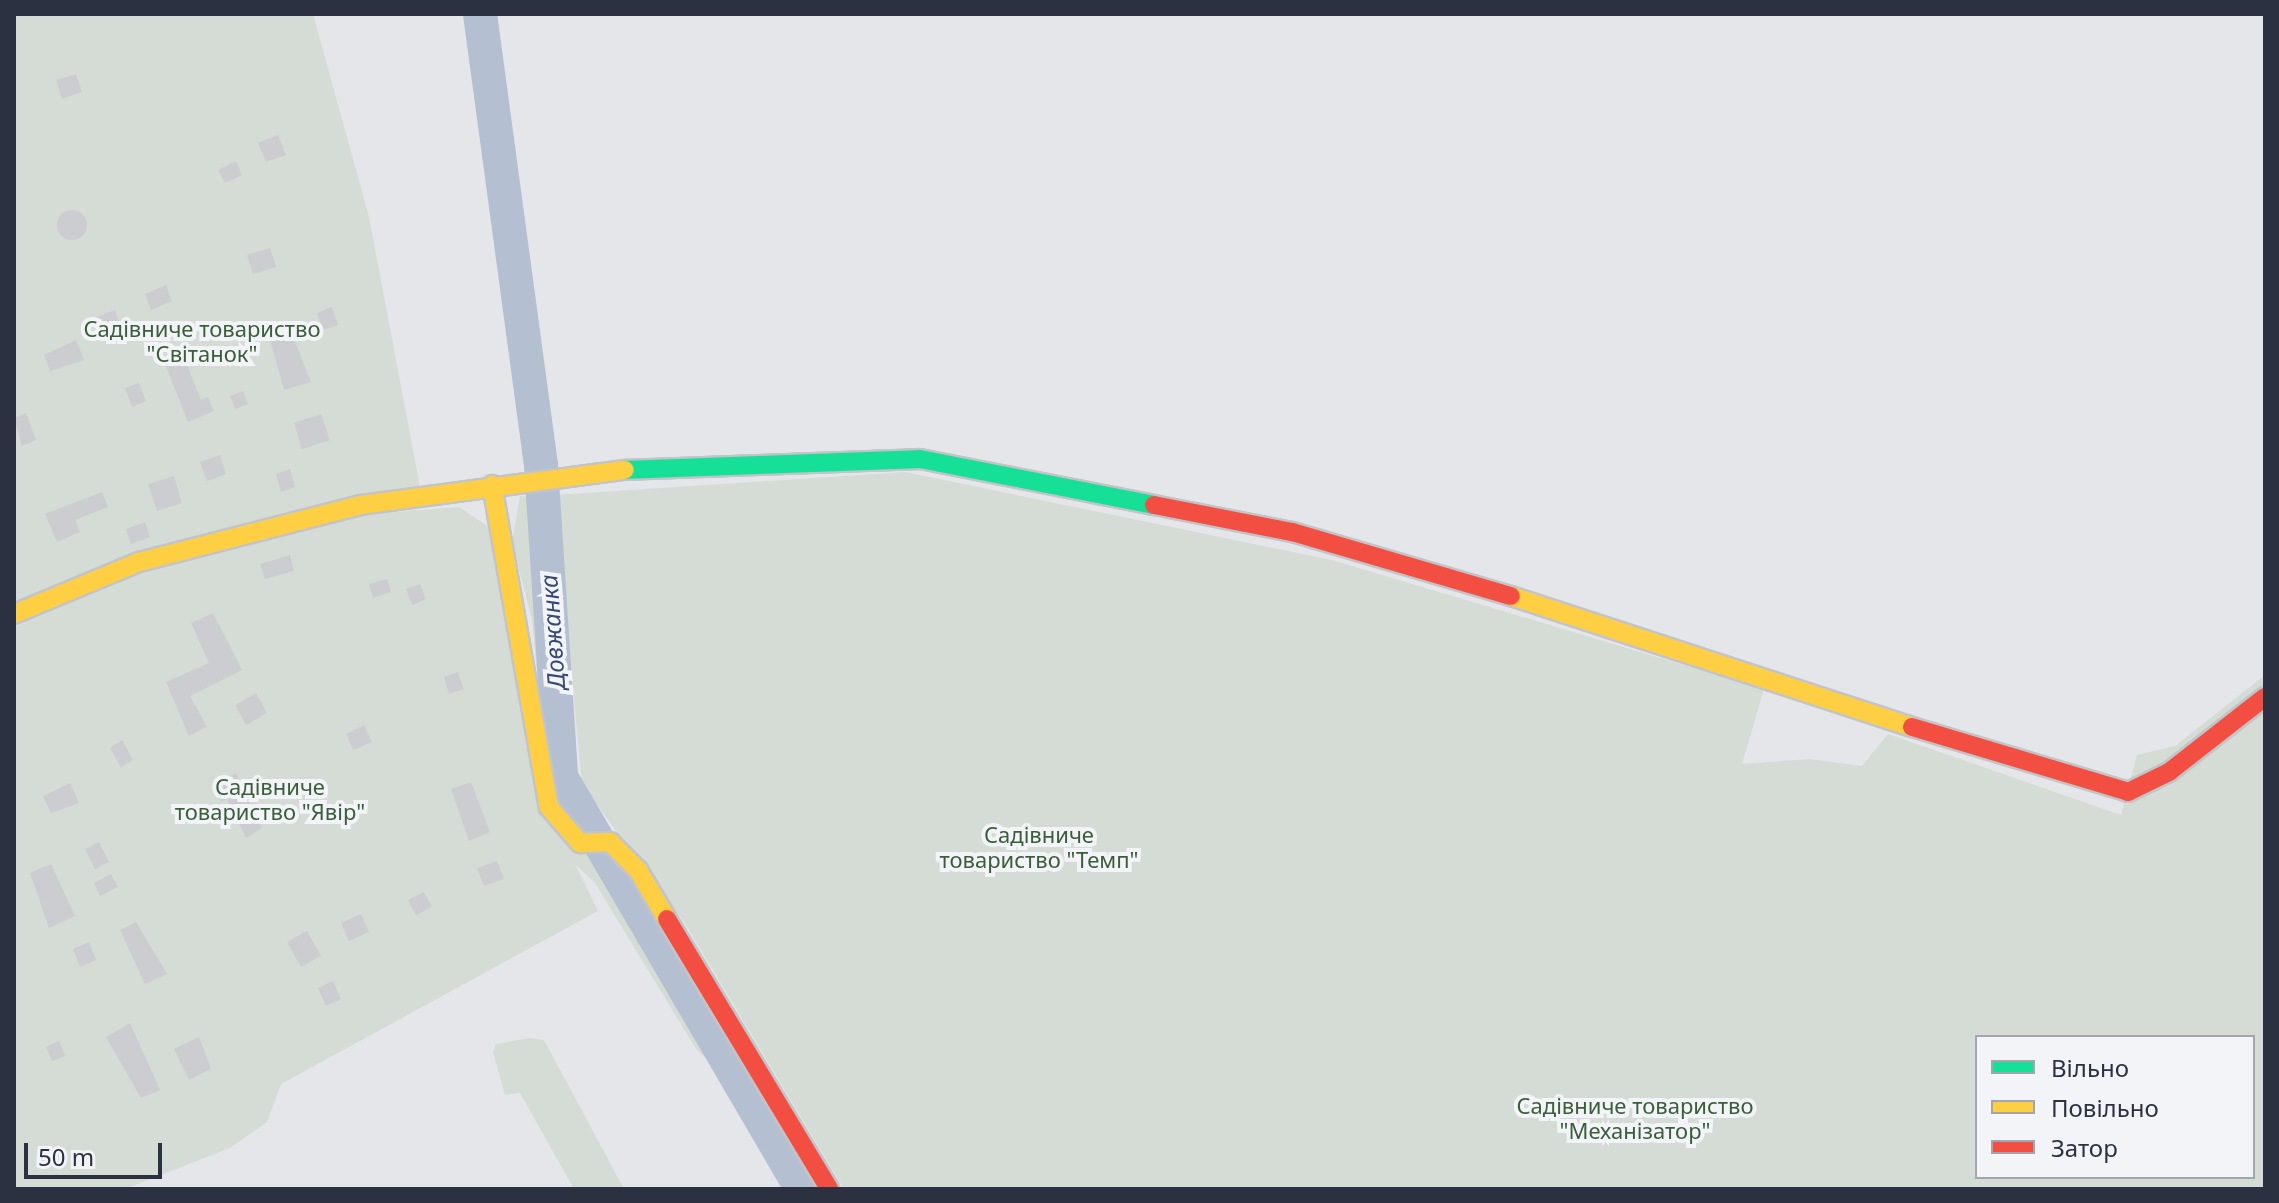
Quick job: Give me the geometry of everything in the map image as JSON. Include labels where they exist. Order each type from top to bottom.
[{"type":"street","points":[[14,614],[230,534],[492,485],[766,458],[870,457],[1124,497],[1371,555],[1761,672],[1988,754],[2128,792],[2169,772],[2265,697]]},
{"type":"street","points":[[492,485],[549,807],[566,833],[621,849],[638,870],[829,1189]]},
{"type":"green space","name":"Садівниче товариство \"Світанок\"","points":[[14,14],[313,14],[369,217],[420,487],[14,603]]},
{"type":"green space","name":"Садівниче товариство \"Темп\"","points":[[905,472],[1332,560],[1764,689],[1742,764],[1810,759],[1862,766],[1888,734],[2121,815],[2137,755],[2175,746],[2265,675],[2265,1189],[844,1189],[684,922],[582,785],[555,495]]},
{"type":"green space","name":"Садівниче товариство \"Явір\"","points":[[520,496],[547,499],[551,512],[571,781],[597,817],[601,843],[662,922],[675,958],[819,1189],[792,1189],[765,1156],[721,1072],[696,1049],[595,883],[575,864],[598,911],[281,1084],[267,1122],[230,1148],[125,1189],[14,1189],[14,627],[162,565],[370,514],[459,507],[492,529],[545,768],[555,741],[541,716],[532,620],[512,542]]},
{"type":"green space","points":[[529,1038],[544,1040],[624,1189],[574,1189],[520,1093],[505,1095],[493,1052],[496,1044]]},
{"type":"building","points":[[76,74],[82,92],[62,99],[56,80]]},
{"type":"building","points":[[278,135],[286,155],[266,162],[258,143]]},
{"type":"building","points":[[236,161],[242,175],[225,183],[218,170]]},
{"type":"building","points":[[72,210],[78,211],[86,219],[86,231],[78,239],[72,240],[66,239],[58,231],[57,225],[58,219],[66,211]]},
{"type":"building","points":[[270,248],[276,267],[253,274],[247,255]]},
{"type":"building","points":[[166,285],[172,301],[151,310],[145,294]]},
{"type":"building","points":[[332,307],[338,325],[323,330],[317,313]]},
{"type":"building","points":[[115,310],[122,331],[104,338],[96,317]]},
{"type":"building","points":[[291,332],[311,382],[284,390],[270,340]]},
{"type":"building","points":[[76,340],[84,360],[50,371],[44,355]]},
{"type":"building","points":[[184,358],[201,400],[208,397],[214,411],[188,422],[166,366]]},
{"type":"building","points":[[139,383],[146,401],[132,407],[125,388]]},
{"type":"building","points":[[243,391],[248,404],[235,409],[230,396]]},
{"type":"building","points":[[26,413],[36,440],[22,446],[14,418]]},
{"type":"building","points":[[321,414],[330,440],[302,449],[294,423]]},
{"type":"building","points":[[220,455],[226,474],[207,481],[200,462]]},
{"type":"building","points":[[290,469],[295,487],[281,492],[276,474]]},
{"type":"building","points":[[174,476],[182,503],[157,511],[148,484]]},
{"type":"building","points":[[102,492],[108,507],[75,520],[80,532],[57,542],[45,514]]},
{"type":"building","points":[[145,522],[150,537],[131,544],[126,529]]},
{"type":"building","points":[[290,555],[294,571],[265,579],[260,564]]},
{"type":"building","points":[[387,579],[391,592],[373,598],[369,584]]},
{"type":"building","points":[[420,584],[426,599],[412,605],[406,589]]},
{"type":"building","points":[[213,613],[242,670],[190,696],[207,727],[189,736],[166,682],[209,663],[191,623]]},
{"type":"building","points":[[458,672],[464,689],[449,694],[444,677]]},
{"type":"building","points":[[256,693],[267,713],[246,725],[235,705]]},
{"type":"building","points":[[364,725],[372,742],[353,750],[346,734]]},
{"type":"building","points":[[122,740],[133,760],[121,767],[110,748]]},
{"type":"building","points":[[236,773],[262,828],[246,838],[227,799],[221,802],[212,786]]},
{"type":"building","points":[[471,782],[490,832],[469,841],[451,789]]},
{"type":"building","points":[[70,783],[79,803],[51,813],[43,796]]},
{"type":"building","points":[[99,842],[109,862],[95,869],[85,849]]},
{"type":"building","points":[[497,861],[504,879],[484,886],[477,868]]},
{"type":"building","points":[[51,864],[75,916],[49,928],[30,873]]},
{"type":"building","points":[[111,874],[118,887],[100,896],[94,883]]},
{"type":"building","points":[[424,892],[432,907],[416,915],[408,900]]},
{"type":"building","points":[[361,914],[369,932],[349,941],[341,923]]},
{"type":"building","points":[[136,922],[167,974],[145,984],[120,930]]},
{"type":"building","points":[[307,931],[321,956],[301,967],[287,942]]},
{"type":"building","points":[[89,942],[96,960],[80,967],[73,949]]},
{"type":"building","points":[[333,981],[341,999],[326,1006],[318,988]]},
{"type":"building","points":[[130,1023],[160,1090],[141,1098],[106,1037]]},
{"type":"building","points":[[199,1037],[211,1069],[189,1080],[174,1049]]},
{"type":"building","points":[[59,1041],[65,1056],[52,1061],[46,1047]]},
{"type":"waterway","name":"Довжанка","points":[[480,14],[541,465],[561,777],[802,1189]]},
{"type":"traffic: fast","points":[[625,470],[920,459],[1154,505]]},
{"type":"traffic: slow","points":[[14,614],[139,562],[361,505],[625,470]]},
{"type":"traffic: slow","points":[[492,485],[549,807],[580,843],[610,842],[638,870],[667,919]]},
{"type":"traffic: slow","points":[[1511,596],[1912,727]]},
{"type":"traffic: jam","points":[[1154,505],[1292,532],[1511,596]]},
{"type":"traffic: jam","points":[[1912,727],[2128,792],[2169,772],[2265,697]]},
{"type":"traffic: jam","points":[[667,919],[829,1189]]},
{"type":"park label","name":"Садівниче товариство \"Механізатор\"","points":[[1635,1118]]}]
